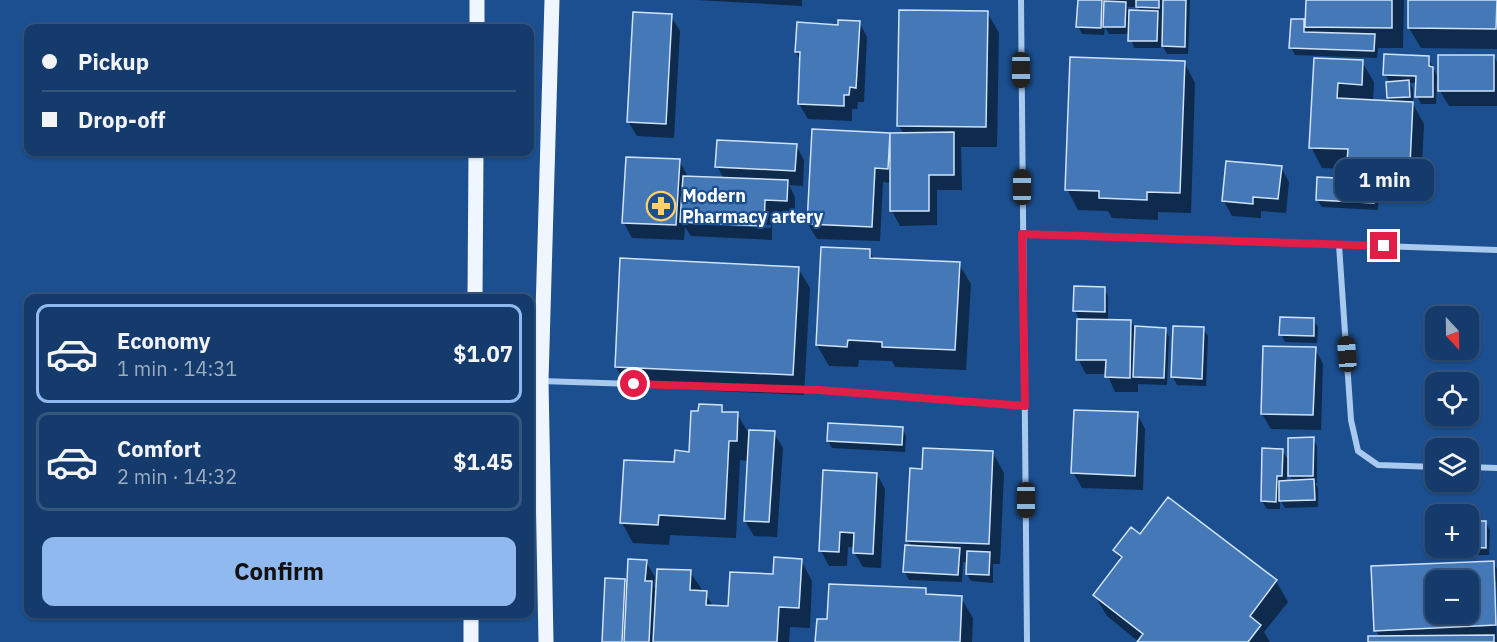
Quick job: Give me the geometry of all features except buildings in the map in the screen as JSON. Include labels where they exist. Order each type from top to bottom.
[{"type":"main road","points":[[477,0],[477,24]]},
{"type":"main road","points":[[546,642],[541,381],[552,0]]},
{"type":"main road","points":[[475,294],[476,156]]},
{"type":"main road","points":[[471,618],[471,642]]},
{"type":"street","points":[[1021,0],[1027,642]]},
{"type":"street","points":[[1022,234],[1497,250]]},
{"type":"street","points":[[1339,245],[1351,420],[1358,451],[1378,465],[1425,467]]},
{"type":"street","points":[[541,381],[819,390],[1025,406]]},
{"type":"street","points":[[1479,467],[1497,468]]},
{"type":"place","name":"Modern Pharmacy artery","points":[[661,206]]},
{"type":"route","points":[[634,384],[819,390],[1025,406],[1022,234],[1384,246]]}]
